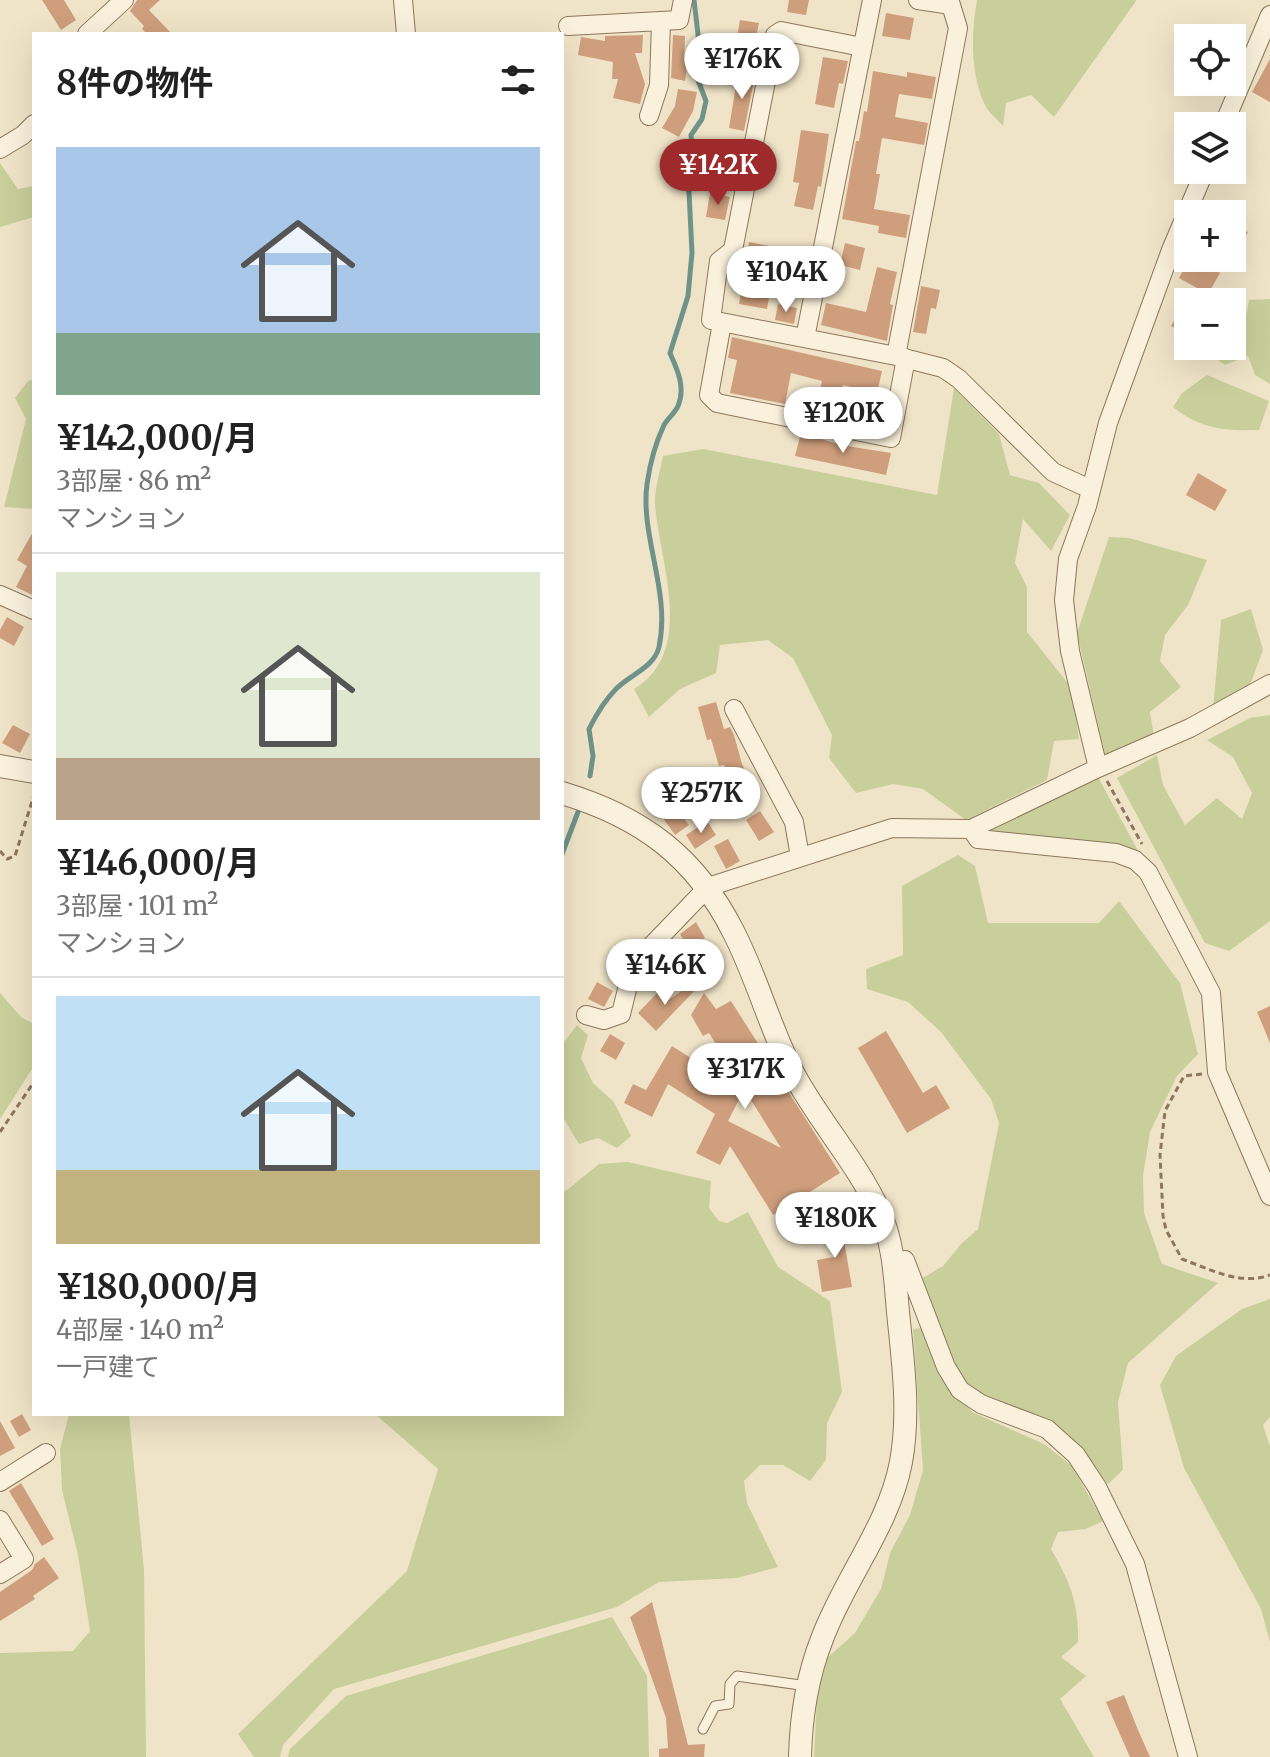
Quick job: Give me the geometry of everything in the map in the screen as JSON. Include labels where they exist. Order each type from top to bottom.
[{"type":"street","points":[[403,0],[406,32]]},
{"type":"street","points":[[568,26],[679,20],[683,0]]},
{"type":"street","points":[[805,338],[872,0]]},
{"type":"street","points":[[722,323],[709,395],[717,403],[891,438],[901,357],[958,28],[951,5],[918,0]]},
{"type":"street","points":[[89,32],[113,4]]},
{"type":"street","points":[[1229,112],[1270,15]]},
{"type":"street","points":[[649,116],[659,85],[661,21]]},
{"type":"street","points":[[862,47],[781,31],[775,35],[733,250],[719,261],[711,320],[943,368],[959,379],[1053,472],[1090,489]]},
{"type":"street","points":[[0,149],[32,126]]},
{"type":"street","points":[[1098,768],[1070,651],[1064,600],[1068,559],[1087,506],[1108,423],[1171,250],[1199,184]]},
{"type":"street","points":[[0,595],[32,609]]},
{"type":"street","points":[[586,1015],[604,1020],[621,1014],[633,965],[708,887],[892,828],[971,829],[1190,728],[1270,684]]},
{"type":"street","points":[[734,709],[794,822],[800,857]]},
{"type":"street","points":[[0,766],[32,772]]},
{"type":"street","points":[[564,794],[606,807],[641,825],[672,850],[708,887],[735,933],[792,1071],[879,1211],[894,1262],[905,1382],[901,1465],[881,1520],[822,1637],[807,1686],[800,1757]]},
{"type":"street","points":[[971,829],[978,839],[1116,853],[1135,860],[1148,872],[1211,993],[1217,1072],[1270,1196]]},
{"type":"street","points":[[894,1262],[905,1260],[946,1367],[960,1390],[981,1404],[1047,1429],[1076,1455],[1097,1487],[1135,1564],[1188,1757]]},
{"type":"street","points":[[0,1482],[46,1453]]},
{"type":"street","points":[[0,1520],[24,1559],[0,1574]]},
{"type":"lane","points":[[703,1729],[715,1706],[729,1704],[730,1684],[737,1676],[807,1686]]},
{"type":"path","points":[[1098,768],[1143,845]]},
{"type":"path","points":[[0,851],[7,859],[15,856],[32,801]]},
{"type":"path","points":[[1217,1072],[1184,1076],[1165,1111],[1160,1179],[1166,1230],[1182,1259],[1227,1276],[1250,1279],[1270,1275]]},
{"type":"path","points":[[0,1132],[32,1085]]},
{"type":"green space","points":[[977,0],[1136,1],[1054,117],[1031,95],[1006,103],[1003,126],[986,107],[977,82],[973,40]]},
{"type":"green space","points":[[0,163],[18,189],[32,186],[32,218],[0,227]]},
{"type":"green space","points":[[1270,299],[1270,384],[1255,375],[1246,357],[1249,300]]},
{"type":"green space","points":[[1218,360],[1238,360],[1225,365]]},
{"type":"green space","points":[[1207,375],[1269,401],[1259,430],[1213,427],[1193,420],[1173,407],[1182,393]]},
{"type":"green space","points":[[32,380],[32,509],[4,507],[26,419],[15,398]]},
{"type":"green space","points":[[954,388],[999,434],[1010,475],[1039,483],[1070,515],[1051,551],[1023,519],[1015,563],[1027,587],[1027,632],[1071,687],[1079,739],[1054,741],[1047,780],[966,820],[923,789],[893,784],[856,793],[829,758],[832,735],[793,658],[768,640],[720,645],[716,673],[680,689],[649,717],[634,689],[653,673],[664,653],[669,630],[670,605],[655,505],[663,456],[703,449],[937,495]]},
{"type":"green space","points":[[1109,537],[1129,538],[1207,560],[1188,605],[1165,635],[1160,661],[1181,687],[1150,712],[1154,736],[1106,759],[1077,633]]},
{"type":"green space","points":[[1251,609],[1263,650],[1250,685],[1213,709],[1221,620]]},
{"type":"green space","points":[[1270,715],[1270,921],[1229,951],[1205,943],[1117,778],[1157,755],[1163,785],[1185,825],[1217,798],[1242,819],[1252,793],[1233,757],[1207,740],[1250,718]]},
{"type":"green space","points":[[1098,777],[1141,856],[1110,843],[995,836],[990,827]]},
{"type":"green space","points":[[958,855],[975,866],[988,923],[1099,923],[1119,901],[1180,983],[1198,1054],[1177,1076],[1150,1132],[1143,1176],[1144,1213],[1162,1264],[1218,1283],[1128,1363],[1118,1402],[1123,1470],[1108,1484],[1081,1452],[966,1390],[949,1363],[921,1279],[943,1266],[978,1229],[999,1123],[991,1099],[941,1032],[908,1002],[867,989],[866,969],[903,955],[902,886]]},
{"type":"green space","points":[[0,993],[21,1017],[32,1023],[32,1069],[0,1119]]},
{"type":"green space","points":[[577,1025],[588,1035],[581,1058],[593,1083],[614,1102],[631,1136],[617,1148],[598,1138],[579,1144],[564,1119],[564,1042]]},
{"type":"green space","points":[[628,1162],[711,1181],[709,1208],[719,1221],[727,1223],[748,1212],[778,1267],[830,1301],[842,1392],[827,1423],[826,1460],[810,1481],[783,1465],[760,1465],[744,1481],[747,1503],[778,1567],[737,1578],[659,1582],[617,1607],[334,1689],[283,1745],[280,1757],[254,1757],[238,1734],[407,1571],[438,1469],[377,1416],[564,1416],[564,1191],[599,1164]]},
{"type":"green space","points":[[1270,1299],[1270,1417],[1263,1425],[1270,1446],[1270,1642],[1261,1609],[1184,1468],[1160,1385],[1176,1356],[1242,1309]]},
{"type":"green space","points":[[925,1328],[948,1381],[972,1412],[1044,1444],[1072,1466],[1103,1521],[1086,1529],[1058,1532],[1051,1549],[1068,1583],[1077,1616],[1078,1642],[1061,1657],[1086,1676],[1060,1699],[1094,1757],[814,1757],[817,1696],[828,1657],[855,1633],[881,1589],[890,1553],[910,1515],[923,1470],[913,1329]]},
{"type":"green space","points":[[68,1416],[129,1416],[144,1570],[146,1757],[0,1757],[0,1653],[73,1651],[90,1631],[78,1555],[62,1490],[60,1449]]},
{"type":"green space","points":[[612,1617],[647,1676],[649,1757],[288,1757],[290,1749],[346,1696]]},
{"type":"building","points":[[42,0],[64,0],[76,20],[61,30]]},
{"type":"building","points":[[137,0],[160,0],[149,10],[170,32],[145,32],[142,29],[144,26],[130,11]]},
{"type":"building","points":[[789,0],[809,0],[806,15],[787,12]]},
{"type":"building","points":[[886,13],[914,18],[910,40],[882,36]]},
{"type":"building","points":[[740,20],[759,23],[755,42],[737,38]]},
{"type":"building","points":[[643,35],[642,53],[635,53],[645,84],[640,104],[613,98],[618,79],[612,79],[613,62],[578,55],[581,37],[605,41],[605,36]]},
{"type":"building","points":[[673,35],[685,36],[684,62],[688,62],[685,81],[671,78]]},
{"type":"building","points":[[823,57],[848,61],[834,108],[815,104]]},
{"type":"building","points":[[1270,59],[1270,102],[1252,92]]},
{"type":"building","points":[[873,71],[907,77],[907,72],[936,77],[932,99],[899,94],[895,117],[928,123],[924,145],[882,138],[874,209],[910,215],[906,238],[878,233],[879,226],[842,219],[856,141],[859,141],[864,111],[867,112]]},
{"type":"building","points":[[738,73],[755,76],[744,131],[729,128]]},
{"type":"building","points":[[678,89],[697,92],[693,111],[679,137],[662,128],[675,106]]},
{"type":"building","points":[[801,130],[829,134],[821,187],[818,186],[813,210],[794,206],[799,183],[793,182]]},
{"type":"building","points":[[710,193],[730,197],[725,220],[706,217]]},
{"type":"building","points":[[749,242],[804,253],[800,272],[774,267],[767,309],[739,304]]},
{"type":"building","points":[[845,243],[865,248],[860,270],[840,265]]},
{"type":"building","points":[[877,267],[897,272],[887,341],[821,325],[826,303],[866,312]]},
{"type":"building","points":[[1182,272],[1220,273],[1211,288],[1197,288],[1179,278]]},
{"type":"building","points":[[921,286],[940,290],[936,309],[931,308],[926,334],[913,332]]},
{"type":"building","points":[[778,304],[797,308],[794,324],[775,320]]},
{"type":"building","points":[[732,337],[882,371],[877,393],[843,385],[836,415],[816,411],[822,381],[791,373],[785,404],[730,393],[737,360],[728,358]]},
{"type":"building","points":[[869,401],[885,405],[881,424],[865,420]]},
{"type":"building","points":[[801,433],[841,445],[891,453],[886,475],[795,456]]},
{"type":"building","points":[[1198,473],[1227,490],[1215,511],[1186,495]]},
{"type":"building","points":[[32,534],[32,595],[16,587],[27,566],[17,560]]},
{"type":"building","points":[[7,617],[24,627],[14,646],[0,638],[0,630]]},
{"type":"building","points":[[716,702],[724,729],[730,727],[750,780],[735,788],[724,765],[719,766],[711,739],[707,740],[698,707]]},
{"type":"building","points":[[13,725],[30,734],[20,753],[2,743]]},
{"type":"building","points":[[739,788],[753,810],[739,818],[725,797]]},
{"type":"building","points":[[674,805],[689,825],[675,835],[660,814]]},
{"type":"building","points":[[760,811],[774,832],[759,841],[746,820]]},
{"type":"building","points":[[707,821],[716,835],[695,849],[686,835]]},
{"type":"building","points":[[728,839],[740,861],[726,869],[714,846]]},
{"type":"building","points":[[696,922],[705,938],[688,948],[680,934]]},
{"type":"building","points":[[696,981],[700,985],[656,1031],[638,1013],[658,992],[667,1001]]},
{"type":"building","points":[[597,982],[613,991],[604,1007],[588,999]]},
{"type":"building","points":[[704,993],[716,1009],[731,1001],[840,1173],[773,1215],[730,1146],[720,1165],[696,1153],[715,1114],[668,1084],[652,1117],[624,1103],[633,1084],[646,1090],[672,1046],[694,1060],[691,1063],[742,1094],[728,1121],[781,1148],[709,1033],[703,1036],[691,1015]]},
{"type":"building","points":[[1270,1006],[1270,1043],[1257,1012]]},
{"type":"building","points":[[886,1031],[923,1093],[936,1085],[950,1108],[907,1133],[858,1048]]},
{"type":"building","points":[[610,1034],[625,1043],[616,1060],[600,1051]]},
{"type":"building","points":[[839,1212],[852,1287],[822,1292],[817,1260],[834,1257],[827,1214]]},
{"type":"building","points":[[22,1414],[31,1430],[19,1437],[10,1421]]},
{"type":"building","points":[[0,1421],[15,1448],[0,1456]]},
{"type":"building","points":[[21,1483],[54,1539],[42,1546],[9,1491]]},
{"type":"building","points":[[44,1557],[59,1578],[33,1596],[35,1599],[0,1621],[0,1592],[32,1570]]},
{"type":"building","points":[[652,1602],[688,1745],[705,1744],[704,1757],[659,1757],[659,1749],[668,1748],[666,1718],[630,1617]]},
{"type":"building","points":[[1124,1695],[1150,1757],[1130,1757],[1106,1702]]},
{"type":"waterway","points":[[590,776],[593,756],[589,729],[612,693],[652,660],[659,647],[662,626],[659,585],[648,524],[647,484],[658,439],[678,406],[681,392],[680,378],[670,353],[688,296],[692,253],[689,192],[684,175],[692,148],[691,135],[702,119],[706,101],[696,75],[701,60],[694,0]]},
{"type":"waterway","points":[[564,849],[578,812]]}]
